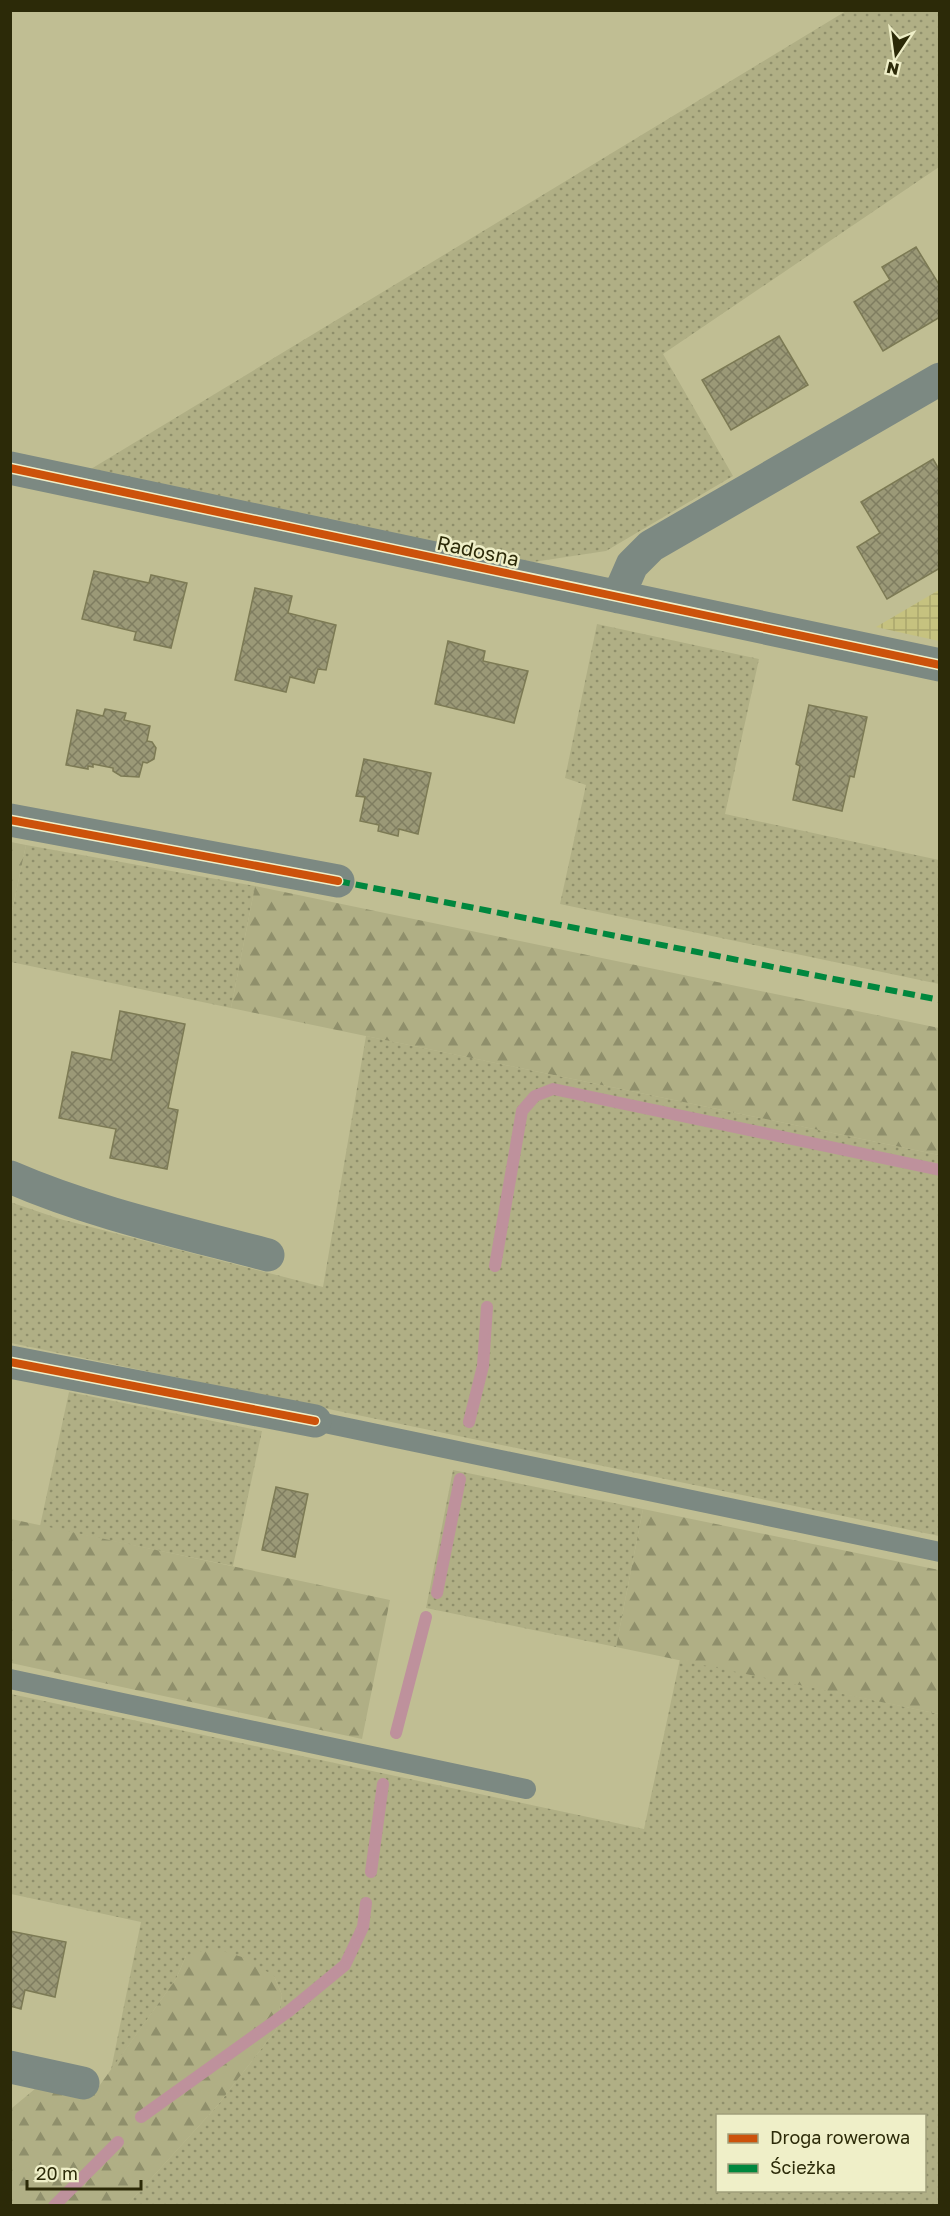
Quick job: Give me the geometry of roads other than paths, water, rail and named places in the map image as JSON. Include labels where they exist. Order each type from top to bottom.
[{"type":"street","points":[[618,597],[632,565],[651,546],[939,379]]},
{"type":"street","name":"Radosna","points":[[10,468],[939,665]]},
{"type":"street","points":[[10,820],[338,881]]},
{"type":"street","points":[[10,1177],[43,1191],[118,1216],[268,1255]]},
{"type":"street","points":[[10,1362],[315,1421]]},
{"type":"street","points":[[10,2067],[83,2083]]},
{"type":"lane","points":[[315,1421],[939,1552]]},
{"type":"lane","points":[[10,1679],[526,1789]]},
{"type":"waterway","points":[[495,1266],[522,1111],[535,1096],[553,1089],[940,1170]]},
{"type":"waterway","points":[[469,1422],[483,1366],[487,1307]]},
{"type":"waterway","points":[[437,1593],[460,1479]]},
{"type":"waterway","points":[[396,1733],[426,1617]]},
{"type":"waterway","points":[[371,1872],[383,1784]]},
{"type":"waterway","points":[[141,2117],[289,2011],[345,1965],[363,1927],[366,1903]]},
{"type":"waterway","points":[[54,2206],[118,2142]]}]
